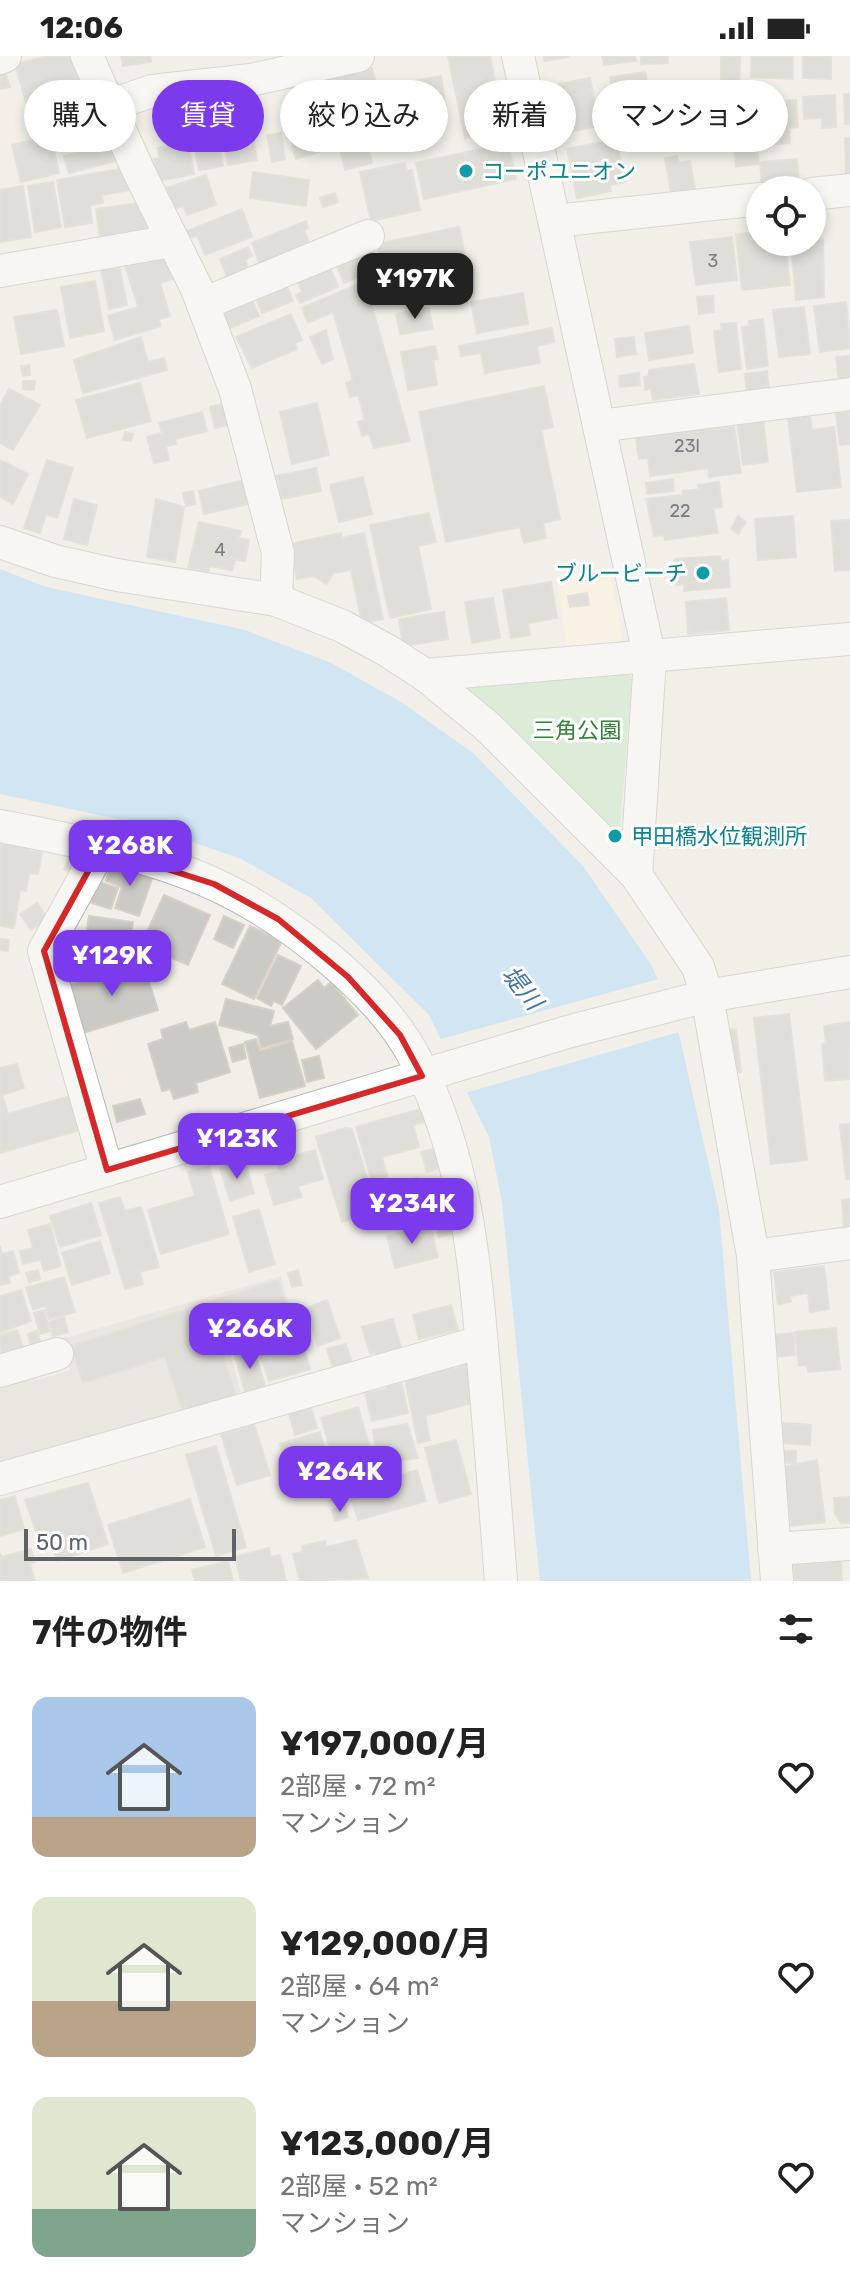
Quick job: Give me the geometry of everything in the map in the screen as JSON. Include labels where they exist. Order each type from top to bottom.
[{"type":"street","points":[[87,56],[97,80]]},
{"type":"street","points":[[136,96],[152,91],[251,80],[358,56]]},
{"type":"street","points":[[518,56],[650,659],[636,875]]},
{"type":"street","points":[[130,152],[203,304],[235,389],[278,553],[276,600]]},
{"type":"street","points":[[826,193],[850,190]]},
{"type":"street","points":[[555,221],[746,201]]},
{"type":"street","points":[[203,304],[368,236]]},
{"type":"street","points":[[0,271],[172,241]]},
{"type":"street","points":[[599,426],[850,394]]},
{"type":"street","points":[[0,542],[55,561],[117,575],[276,600],[342,626],[425,675],[488,727],[636,875],[698,967],[699,998],[753,1256],[777,1581]]},
{"type":"street","points":[[425,675],[650,659],[850,639]]},
{"type":"street","points":[[0,826],[101,848],[214,884],[278,919],[348,977],[400,1035],[428,1074],[468,1218],[501,1581]]},
{"type":"street","points":[[101,848],[44,951],[107,1170]]},
{"type":"street","points":[[0,1202],[571,1031],[699,998],[850,972]]},
{"type":"street","points":[[753,1256],[850,1243]]},
{"type":"street","points":[[0,1479],[481,1342]]},
{"type":"street","points":[[0,1371],[57,1354]]},
{"type":"street","points":[[774,1549],[850,1544]]},
{"type":"highlighted area","points":[[101,848],[214,884],[278,919],[348,977],[400,1035],[422,1076],[107,1170],[44,951]]},
{"type":"shaded area","points":[[610,568],[622,636],[619,644],[568,650],[556,576]]},
{"type":"shaded area","points":[[281,1276],[297,1332],[230,1352],[243,1401],[0,1470],[0,1384],[32,1375],[38,1380],[70,1370],[61,1339]]},
{"type":"green space","name":"三角公園","points":[[630,674],[632,678],[619,844],[462,688]]},
{"type":"water","name":"堤川","points":[[0,569],[46,587],[245,630],[331,663],[401,702],[473,753],[583,866],[652,966],[678,1030],[719,1210],[751,1581],[540,1581],[502,1202],[489,1137],[429,1015],[311,898],[241,859],[141,824],[0,794]]},
{"type":"pier","points":[[662,978],[683,1031],[465,1093],[437,1040]]},
{"type":"building","points":[[47,56],[71,56],[78,80],[24,80],[24,95],[15,64]]},
{"type":"building","points":[[121,56],[150,56],[151,62],[123,66]]},
{"type":"building","points":[[448,56],[490,56],[495,80],[464,80],[464,133]]},
{"type":"building","points":[[544,56],[569,56],[569,57],[544,61]]},
{"type":"building","points":[[602,56],[635,56],[636,61],[604,65]]},
{"type":"building","points":[[641,56],[668,56],[668,63],[641,64]]},
{"type":"building","points":[[721,56],[740,56],[739,80],[721,80]]},
{"type":"building","points":[[751,56],[793,56],[793,79],[751,77]]},
{"type":"building","points":[[803,56],[831,56],[831,79],[803,78]]},
{"type":"building","points":[[372,68],[375,80],[323,80]]},
{"type":"building","points":[[4,69],[10,87],[0,89],[0,71]]},
{"type":"building","points":[[645,72],[646,80],[611,80],[610,77]]},
{"type":"building","points":[[441,76],[442,80],[420,80]]},
{"type":"building","points":[[590,78],[592,127],[576,130],[576,81]]},
{"type":"building","points":[[844,94],[850,94],[850,124],[845,124]]},
{"type":"building","points":[[835,95],[836,127],[822,128],[822,118],[804,119],[803,97]]},
{"type":"building","points":[[796,100],[798,127],[789,128],[788,143],[788,101]]},
{"type":"building","points":[[280,133],[280,152],[284,152],[285,159],[272,162],[267,135]]},
{"type":"building","points":[[845,138],[850,138],[850,177],[846,177]]},
{"type":"building","points":[[24,142],[24,152],[54,152],[59,173],[21,182],[12,145]]},
{"type":"building","points":[[592,144],[592,152],[619,152],[625,182],[610,185],[611,191],[577,198],[568,152],[576,152],[576,147]]},
{"type":"building","points":[[80,152],[114,152],[116,161],[69,173],[64,156]]},
{"type":"building","points":[[158,152],[190,152],[194,174],[158,181],[154,159],[159,158]]},
{"type":"building","points":[[196,152],[221,152],[223,166],[199,170]]},
{"type":"building","points":[[226,152],[256,152],[257,160],[228,165]]},
{"type":"building","points":[[294,152],[319,152],[296,159]]},
{"type":"building","points":[[341,152],[370,152],[372,163],[345,170]]},
{"type":"building","name":"コーポユニオン","points":[[467,152],[510,152],[516,179],[424,199],[416,163]]},
{"type":"building","points":[[734,152],[758,152],[759,164],[736,167]]},
{"type":"building","points":[[677,156],[679,163],[690,161],[695,189],[671,193],[665,158]]},
{"type":"building","points":[[797,159],[798,176],[761,176],[760,162]]},
{"type":"building","points":[[405,163],[407,171],[412,170],[420,210],[371,221],[360,172]]},
{"type":"building","points":[[126,168],[130,190],[102,195],[103,203],[90,205],[92,223],[65,227],[57,180]]},
{"type":"building","points":[[253,172],[309,180],[306,206],[250,198]]},
{"type":"building","points":[[206,175],[216,205],[187,215],[184,206],[174,209],[167,188]]},
{"type":"building","points":[[53,182],[61,227],[35,232],[28,186]]},
{"type":"building","points":[[23,186],[31,237],[0,242],[0,190]]},
{"type":"building","points":[[335,193],[338,202],[323,207],[320,198]]},
{"type":"building","points":[[139,203],[140,212],[146,211],[148,231],[100,237],[96,209]]},
{"type":"building","points":[[242,209],[252,237],[205,255],[197,235],[184,240],[182,233]]},
{"type":"building","points":[[306,221],[308,228],[304,230],[311,247],[261,267],[252,243]]},
{"type":"building","points":[[459,227],[469,273],[387,291],[377,244]]},
{"type":"building","points":[[746,233],[746,256],[787,256],[790,285],[742,290],[736,234]]},
{"type":"building","points":[[732,237],[737,280],[696,285],[690,242]]},
{"type":"building","points":[[365,246],[375,270],[344,283],[334,259]]},
{"type":"building","points":[[248,247],[252,256],[245,260],[249,271],[228,279],[220,259]]},
{"type":"building","points":[[164,253],[172,279],[160,283],[170,316],[159,319],[161,326],[115,340],[108,316],[138,307],[125,265]]},
{"type":"building","points":[[792,256],[823,256],[824,297],[796,300]]},
{"type":"building","points":[[328,262],[338,287],[300,303],[296,295],[302,292],[296,276]]},
{"type":"building","points":[[119,265],[127,305],[109,309],[101,269]]},
{"type":"building","points":[[370,278],[376,278],[381,296],[375,298]]},
{"type":"building","points":[[95,281],[104,331],[70,338],[61,287]]},
{"type":"building","points":[[285,281],[293,301],[262,313],[254,293]]},
{"type":"building","points":[[365,281],[410,441],[374,448],[369,434],[362,436],[358,422],[365,420],[358,395],[350,397],[346,383],[353,380],[333,312],[308,323],[302,308]]},
{"type":"building","points":[[523,293],[528,324],[477,333],[471,302]]},
{"type":"building","points":[[250,295],[259,316],[226,330],[217,308]]},
{"type":"building","points":[[713,296],[714,312],[699,314],[697,297]]},
{"type":"building","points":[[846,302],[850,348],[820,352],[814,306]]},
{"type":"building","points":[[804,307],[810,354],[779,357],[773,310]]},
{"type":"building","points":[[429,308],[433,329],[400,334],[396,314]]},
{"type":"building","points":[[57,310],[64,346],[21,354],[14,317]]},
{"type":"building","points":[[291,314],[302,340],[295,343],[297,349],[252,368],[236,337]]},
{"type":"building","points":[[763,319],[768,366],[747,369],[742,327],[749,326],[749,321]]},
{"type":"building","points":[[736,323],[741,369],[719,372],[714,331],[722,330],[721,324]]},
{"type":"building","points":[[689,326],[693,353],[649,360],[645,333]]},
{"type":"building","points":[[552,328],[554,342],[537,346],[540,363],[485,373],[481,353],[461,356],[459,346]]},
{"type":"building","points":[[326,330],[333,359],[322,364],[310,337]]},
{"type":"building","points":[[141,337],[148,362],[164,358],[167,370],[83,393],[74,360]]},
{"type":"building","points":[[634,337],[636,354],[617,357],[615,339]]},
{"type":"building","points":[[435,346],[438,359],[433,360],[437,385],[408,390],[401,352]]},
{"type":"building","points":[[850,356],[850,379],[839,381],[836,357]]},
{"type":"building","points":[[694,364],[699,394],[653,400],[651,389],[645,390],[644,377],[649,376],[649,370]]},
{"type":"building","points":[[29,365],[30,375],[23,376],[21,366]]},
{"type":"building","points":[[767,371],[769,391],[747,394],[745,374]]},
{"type":"building","points":[[639,373],[640,385],[620,387],[619,376]]},
{"type":"building","points":[[23,381],[35,381],[34,390],[23,389]]},
{"type":"building","points":[[140,383],[151,421],[87,438],[76,400]]},
{"type":"building","points":[[544,386],[553,427],[541,430],[560,519],[543,523],[546,538],[524,543],[520,527],[446,542],[419,412]]},
{"type":"building","points":[[9,389],[40,405],[13,450],[0,443],[0,405]]},
{"type":"building","points":[[231,402],[236,423],[215,428],[210,407]]},
{"type":"building","points":[[317,403],[329,455],[292,464],[280,412]]},
{"type":"building","points":[[850,411],[850,444],[840,445],[836,413]]},
{"type":"building","points":[[202,412],[207,431],[175,439],[176,444],[166,446],[169,460],[154,463],[147,437],[162,433],[159,423]]},
{"type":"building","points":[[810,416],[812,430],[834,427],[841,487],[797,492],[788,419]]},
{"type":"building","points":[[763,418],[768,462],[743,465],[737,421]]},
{"type":"building","points":[[705,424],[706,430],[734,427],[741,473],[709,477],[708,468],[650,476],[648,458],[639,459],[635,433]]},
{"type":"building","points":[[125,432],[133,434],[131,441],[123,440]]},
{"type":"building","points":[[0,460],[28,474],[13,504],[0,497]]},
{"type":"building","points":[[47,460],[73,468],[57,518],[46,514],[40,533],[24,528]]},
{"type":"building","points":[[316,468],[321,491],[282,499],[277,476]]},
{"type":"building","points":[[363,477],[372,514],[339,522],[330,485]]},
{"type":"building","points":[[673,479],[674,491],[647,494],[646,483]]},
{"type":"building","points":[[244,480],[249,504],[204,514],[199,491]]},
{"type":"building","points":[[719,482],[722,507],[713,508],[718,533],[665,540],[664,535],[654,536],[646,499],[683,495],[683,491],[699,489],[698,485]]},
{"type":"building","points":[[193,491],[195,504],[186,506],[183,493]]},
{"type":"building","points":[[74,499],[97,505],[87,545],[64,539]]},
{"type":"building","points":[[156,499],[184,507],[175,562],[147,557]]},
{"type":"building","points":[[429,513],[436,542],[418,546],[431,609],[390,618],[370,525]]},
{"type":"building","points":[[738,516],[746,522],[738,534],[731,529]]},
{"type":"building","points":[[793,516],[796,557],[758,560],[755,519]]},
{"type":"building","points":[[850,520],[850,570],[835,571],[831,521]]},
{"type":"building","points":[[199,522],[241,531],[239,538],[249,540],[245,561],[235,559],[232,570],[210,566],[208,572],[188,568]]},
{"type":"building","points":[[341,533],[342,538],[364,533],[383,619],[362,623],[351,570],[334,573],[326,584],[314,576],[297,579],[290,544]]},
{"type":"building","name":"ブルービーチ","points":[[721,556],[721,561],[728,560],[730,587],[684,591],[684,584],[677,585],[675,559]]},
{"type":"building","points":[[551,582],[557,618],[528,623],[530,635],[511,638],[503,590]]},
{"type":"building","points":[[587,593],[589,605],[570,607],[568,596]]},
{"type":"building","points":[[493,598],[500,638],[472,643],[465,602]]},
{"type":"building","points":[[726,598],[729,630],[688,634],[686,602]]},
{"type":"building","points":[[444,612],[448,639],[403,646],[399,619]]},
{"type":"building","points":[[0,840],[29,844],[28,850],[42,853],[38,874],[29,873],[26,891],[20,890],[14,928],[0,926]]},
{"type":"building","points":[[70,858],[80,864],[75,874],[64,869]]},
{"type":"building","points":[[112,862],[153,876],[139,916],[115,908],[122,887],[106,881]]},
{"type":"building","points":[[96,881],[118,888],[111,909],[89,902]]},
{"type":"building","points":[[164,895],[210,915],[188,965],[141,945]]},
{"type":"building","points":[[37,903],[48,919],[31,930],[20,914]]},
{"type":"building","points":[[89,916],[133,922],[128,954],[97,949],[97,953],[84,951]]},
{"type":"building","points":[[224,916],[244,925],[233,948],[214,939]]},
{"type":"building","points":[[250,926],[282,941],[254,999],[222,984]]},
{"type":"building","points":[[0,939],[9,940],[8,951],[0,950]]},
{"type":"building","points":[[278,955],[301,966],[282,1005],[274,1001],[271,1006],[257,998]]},
{"type":"building","points":[[143,963],[158,1010],[80,1034],[65,987]]},
{"type":"building","points":[[318,980],[324,988],[331,982],[358,1015],[316,1049],[283,1008]]},
{"type":"building","points":[[226,999],[274,1011],[270,1026],[288,1022],[293,1039],[261,1048],[258,1035],[219,1025]]},
{"type":"building","points":[[789,1014],[807,1160],[771,1164],[754,1018]]},
{"type":"building","points":[[186,1022],[189,1030],[215,1022],[230,1072],[196,1083],[198,1092],[174,1099],[170,1089],[162,1091],[148,1044],[163,1039],[161,1030]]},
{"type":"building","points":[[850,1022],[849,1079],[825,1081],[824,1026]]},
{"type":"building","points":[[736,1029],[741,1072],[731,1073],[726,1030]]},
{"type":"building","points":[[256,1039],[260,1051],[292,1041],[305,1086],[260,1098],[245,1042]]},
{"type":"building","points":[[243,1044],[246,1058],[233,1062],[229,1048]]},
{"type":"building","points":[[319,1056],[324,1078],[307,1082],[302,1060]]},
{"type":"building","points":[[17,1064],[24,1088],[2,1095],[8,1114],[77,1094],[83,1129],[0,1153],[0,1068]]},
{"type":"building","points":[[140,1099],[145,1114],[117,1122],[113,1106]]},
{"type":"building","points":[[424,1108],[428,1121],[413,1125],[419,1147],[382,1157],[388,1178],[372,1183],[356,1127]]},
{"type":"building","points":[[850,1124],[850,1179],[846,1179],[840,1125]]},
{"type":"building","points":[[352,1129],[374,1201],[370,1202],[373,1212],[342,1222],[316,1137]]},
{"type":"building","points":[[437,1148],[442,1168],[427,1172],[421,1152]]},
{"type":"building","points":[[315,1150],[323,1179],[298,1186],[302,1197],[274,1205],[265,1175],[280,1171],[277,1161]]},
{"type":"building","points":[[245,1161],[254,1193],[230,1201],[220,1168]]},
{"type":"building","points":[[209,1166],[229,1234],[161,1254],[148,1210],[195,1196],[188,1172]]},
{"type":"building","points":[[417,1178],[424,1204],[420,1205],[423,1219],[384,1224],[378,1198],[395,1193],[392,1184]]},
{"type":"building","points":[[120,1197],[125,1211],[141,1207],[159,1267],[140,1272],[143,1284],[125,1289],[99,1203]]},
{"type":"building","points":[[850,1199],[850,1226],[844,1226],[842,1200]]},
{"type":"building","points":[[91,1203],[101,1235],[60,1247],[50,1216]]},
{"type":"building","points":[[259,1209],[275,1264],[249,1272],[233,1217]]},
{"type":"building","points":[[456,1221],[459,1232],[439,1237],[436,1226]]},
{"type":"building","points":[[50,1224],[61,1266],[44,1271],[41,1260],[23,1264],[20,1251],[33,1248],[28,1230]]},
{"type":"building","points":[[430,1225],[438,1257],[395,1268],[387,1236]]},
{"type":"building","points":[[100,1241],[110,1273],[72,1285],[62,1253]]},
{"type":"building","points":[[0,1246],[2,1254],[13,1251],[19,1273],[9,1276],[10,1283],[0,1285]]},
{"type":"building","points":[[824,1266],[829,1309],[810,1312],[808,1293],[790,1296],[791,1302],[778,1304],[774,1272]]},
{"type":"building","points":[[38,1270],[40,1279],[29,1282],[26,1273]]},
{"type":"building","points":[[298,1270],[302,1285],[292,1287],[288,1273]]},
{"type":"building","points":[[64,1277],[75,1312],[49,1319],[45,1306],[33,1309],[26,1288]]},
{"type":"building","points":[[278,1280],[291,1320],[219,1343],[236,1395],[183,1412],[165,1357],[83,1383],[71,1346]]},
{"type":"building","points":[[21,1290],[31,1321],[0,1333],[0,1296]]},
{"type":"building","points":[[327,1300],[340,1338],[318,1346],[306,1308]]},
{"type":"building","points":[[451,1305],[458,1330],[419,1339],[413,1315]]},
{"type":"building","points":[[44,1310],[50,1331],[40,1334],[34,1313]]},
{"type":"building","points":[[64,1317],[68,1332],[53,1336],[49,1322]]},
{"type":"building","points":[[393,1319],[402,1352],[378,1359],[375,1352],[370,1354],[362,1327]]},
{"type":"building","points":[[836,1328],[840,1369],[808,1372],[807,1365],[799,1366],[795,1332]]},
{"type":"building","points":[[17,1330],[23,1347],[0,1354],[0,1335]]},
{"type":"building","points":[[37,1331],[40,1341],[30,1344],[28,1334]]},
{"type":"building","points":[[793,1333],[795,1355],[772,1357],[770,1335]]},
{"type":"building","points":[[302,1342],[310,1369],[269,1381],[260,1354]]},
{"type":"building","points":[[346,1344],[352,1363],[333,1369],[327,1349]]},
{"type":"building","points":[[255,1350],[265,1386],[245,1392],[235,1356]]},
{"type":"building","points":[[468,1356],[475,1392],[469,1393],[471,1403],[425,1416],[430,1440],[418,1443],[404,1374],[414,1372],[415,1377],[432,1374],[431,1369],[458,1368],[456,1358]]},
{"type":"building","points":[[401,1381],[408,1413],[372,1421],[365,1393],[387,1389],[386,1384]]},
{"type":"building","points":[[311,1407],[317,1428],[295,1435],[289,1414]]},
{"type":"building","points":[[358,1407],[373,1459],[363,1462],[360,1454],[334,1462],[321,1418]]},
{"type":"building","points":[[783,1423],[811,1425],[810,1445],[782,1443]]},
{"type":"building","points":[[254,1424],[270,1475],[237,1485],[221,1435]]},
{"type":"building","points":[[407,1424],[418,1458],[378,1464],[373,1430]]},
{"type":"building","points":[[320,1432],[331,1471],[310,1477],[308,1472],[290,1477],[280,1444]]},
{"type":"building","points":[[456,1440],[471,1494],[439,1503],[425,1448]]},
{"type":"building","points":[[216,1446],[246,1547],[216,1556],[186,1455]]},
{"type":"building","points":[[778,1451],[796,1451],[796,1463],[778,1463]]},
{"type":"building","points":[[817,1460],[825,1522],[791,1526],[787,1493],[781,1494],[777,1468]]},
{"type":"building","points":[[389,1469],[391,1478],[417,1470],[426,1501],[358,1520],[348,1488],[378,1480],[376,1473]]},
{"type":"building","points":[[88,1483],[108,1544],[57,1561],[52,1545],[42,1548],[25,1500]]},
{"type":"building","points":[[15,1496],[24,1529],[0,1536],[0,1500]]},
{"type":"building","points":[[850,1497],[850,1523],[841,1523],[835,1514],[834,1498]]},
{"type":"building","points":[[190,1499],[205,1547],[123,1573],[108,1525]]},
{"type":"building","points":[[345,1506],[348,1517],[335,1521],[332,1510]]},
{"type":"building","points":[[356,1540],[368,1578],[300,1581],[293,1554],[303,1552],[302,1546],[325,1541],[326,1547]]},
{"type":"building","points":[[269,1548],[271,1557],[280,1555],[286,1581],[241,1581],[235,1557]]},
{"type":"building","points":[[31,1549],[35,1562],[30,1564],[35,1581],[0,1581],[0,1554],[2,1557]]},
{"type":"building","points":[[228,1561],[233,1581],[195,1581],[192,1570]]},
{"type":"building","points":[[841,1562],[842,1581],[795,1581],[794,1565]]},
{"type":"place","name":"コーポユニオン","points":[[466,171]]},
{"type":"place","name":"ブルービーチ","points":[[703,573]]},
{"type":"place","name":"甲田橋水位観測所","points":[[615,836]]}]
